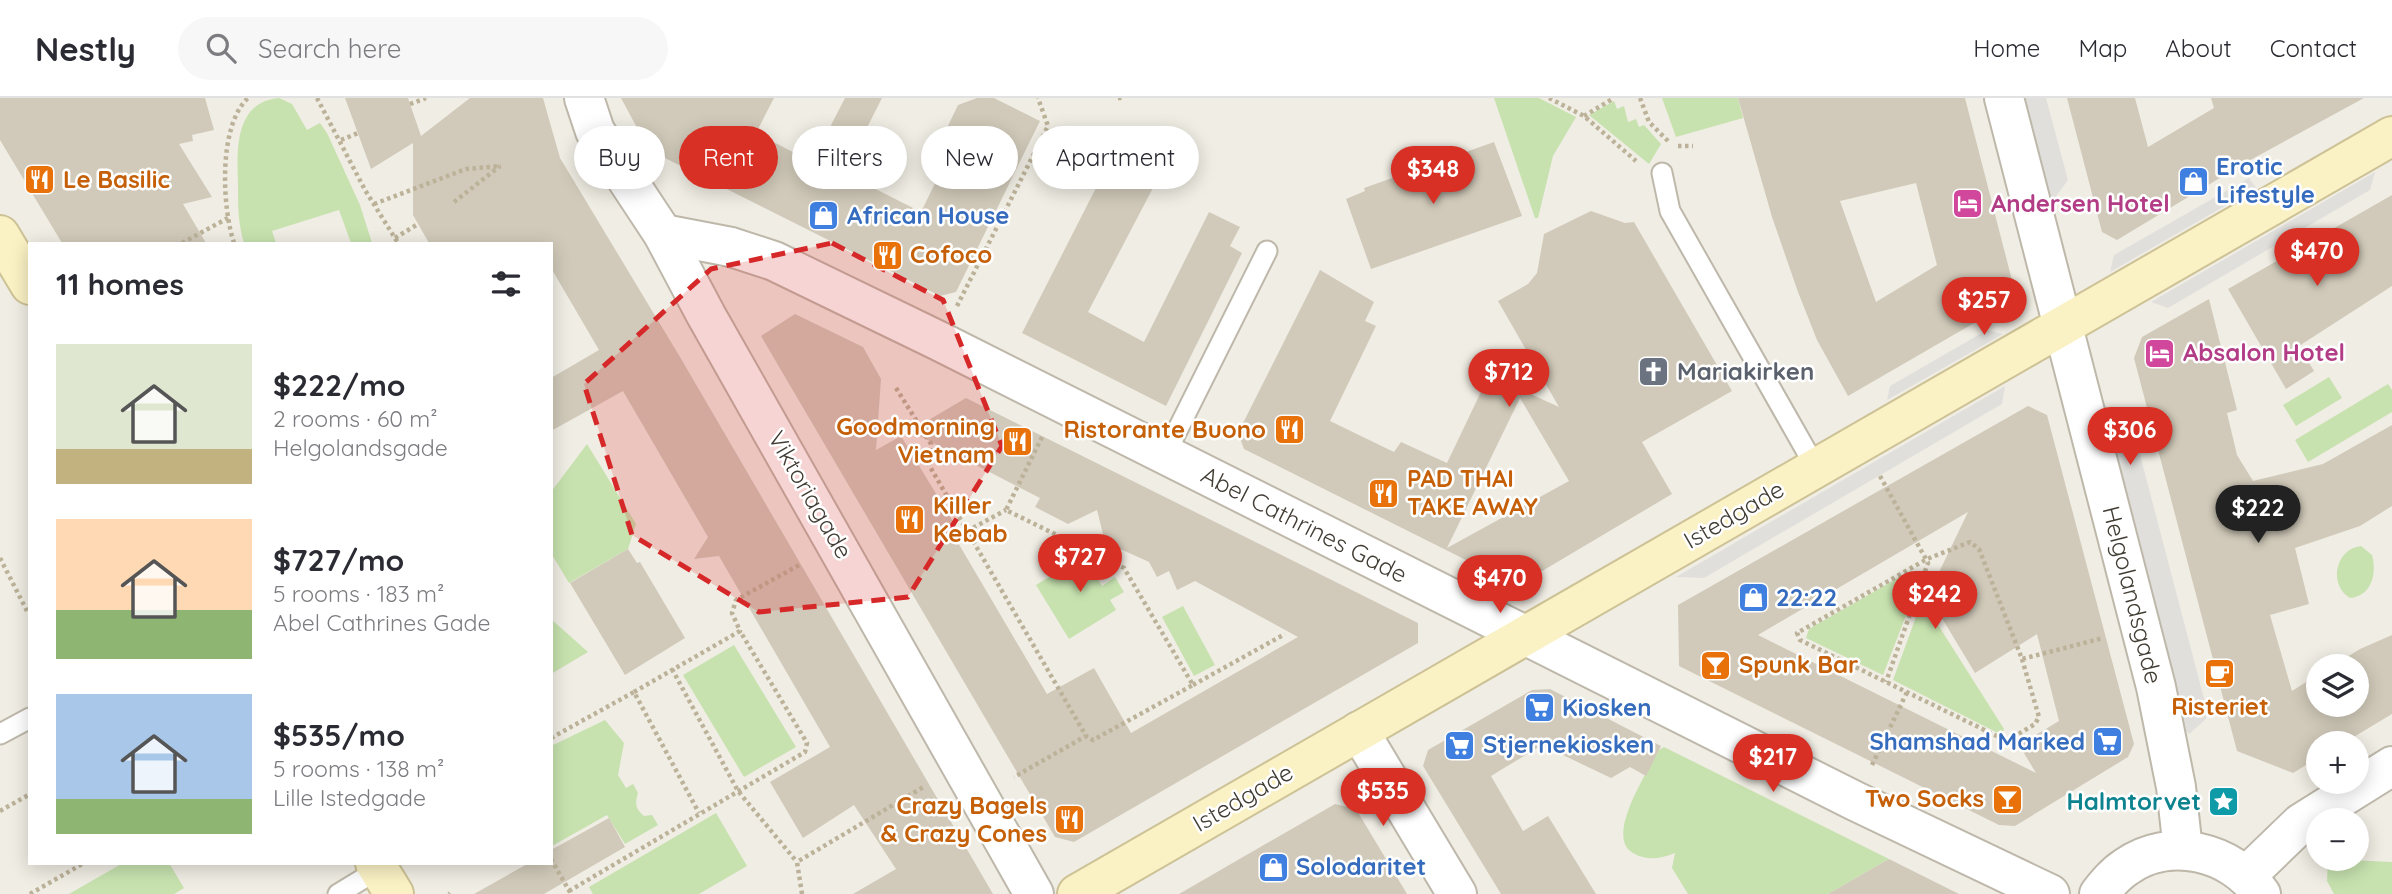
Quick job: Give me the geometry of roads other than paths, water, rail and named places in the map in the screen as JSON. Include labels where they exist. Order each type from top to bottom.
[{"type":"street","name":"Viktoriagade","points":[[584,98],[595,131],[663,234],[706,315],[1034,894]]},
{"type":"street","name":"Helgolandsgade","points":[[2004,98],[2168,741],[2183,850]]},
{"type":"street","name":"Istedgade","points":[[1077,894],[2392,136]]},
{"type":"street","name":"Abel Cathrines Gade","points":[[663,234],[731,247],[774,261],[939,341],[1855,801],[2050,894]]},
{"type":"street","points":[[0,236],[28,282]]},
{"type":"street","points":[[1359,731],[1457,894]]},
{"type":"street","points":[[2099,894],[2127,866],[2164,851],[2183,850],[2217,858],[2254,885],[2301,823],[2392,766]]},
{"type":"lane","points":[[1662,173],[1670,211],[1816,468]]},
{"type":"lane","points":[[1165,455],[1267,251]]},
{"type":"lane","points":[[0,734],[28,719]]},
{"type":"lane","points":[[338,894],[383,875]]},
{"type":"place","name":"Le Basilic","points":[[40,180]]},
{"type":"place","name":"Erotic Lifestyle","points":[[2193,181]]},
{"type":"place","name":"Andersen Hotel","points":[[1968,204]]},
{"type":"place","name":"African House","points":[[824,216]]},
{"type":"place","name":"Cofoco","points":[[887,255]]},
{"type":"place","name":"Absalon Hotel","points":[[2160,353]]},
{"type":"place","name":"Mariakirken","points":[[1654,372]]},
{"type":"place","name":"Ristorante Buono","points":[[1289,430]]},
{"type":"place","name":"Goodmorning Vietnam","points":[[1018,441]]},
{"type":"place","name":"PAD THAI TAKE AWAY","points":[[1384,493]]},
{"type":"place","name":"Killer Kebab","points":[[910,520]]},
{"type":"place","name":"22:22","points":[[1753,598]]},
{"type":"place","name":"Spunk Bar","points":[[1716,665]]},
{"type":"place","name":"Risteriet","points":[[2220,673]]},
{"type":"place","name":"Kiosken","points":[[1539,708]]},
{"type":"place","name":"Shamshad Marked","points":[[2108,742]]},
{"type":"place","name":"Stjernekiosken","points":[[1460,745]]},
{"type":"place","name":"Two Socks","points":[[2007,799]]},
{"type":"place","name":"Halmtorvet","points":[[2224,802]]},
{"type":"place","name":"Crazy Bagels & Crazy Cones","points":[[1070,820]]},
{"type":"place","name":"Solodaritet","points":[[1273,867]]}]
